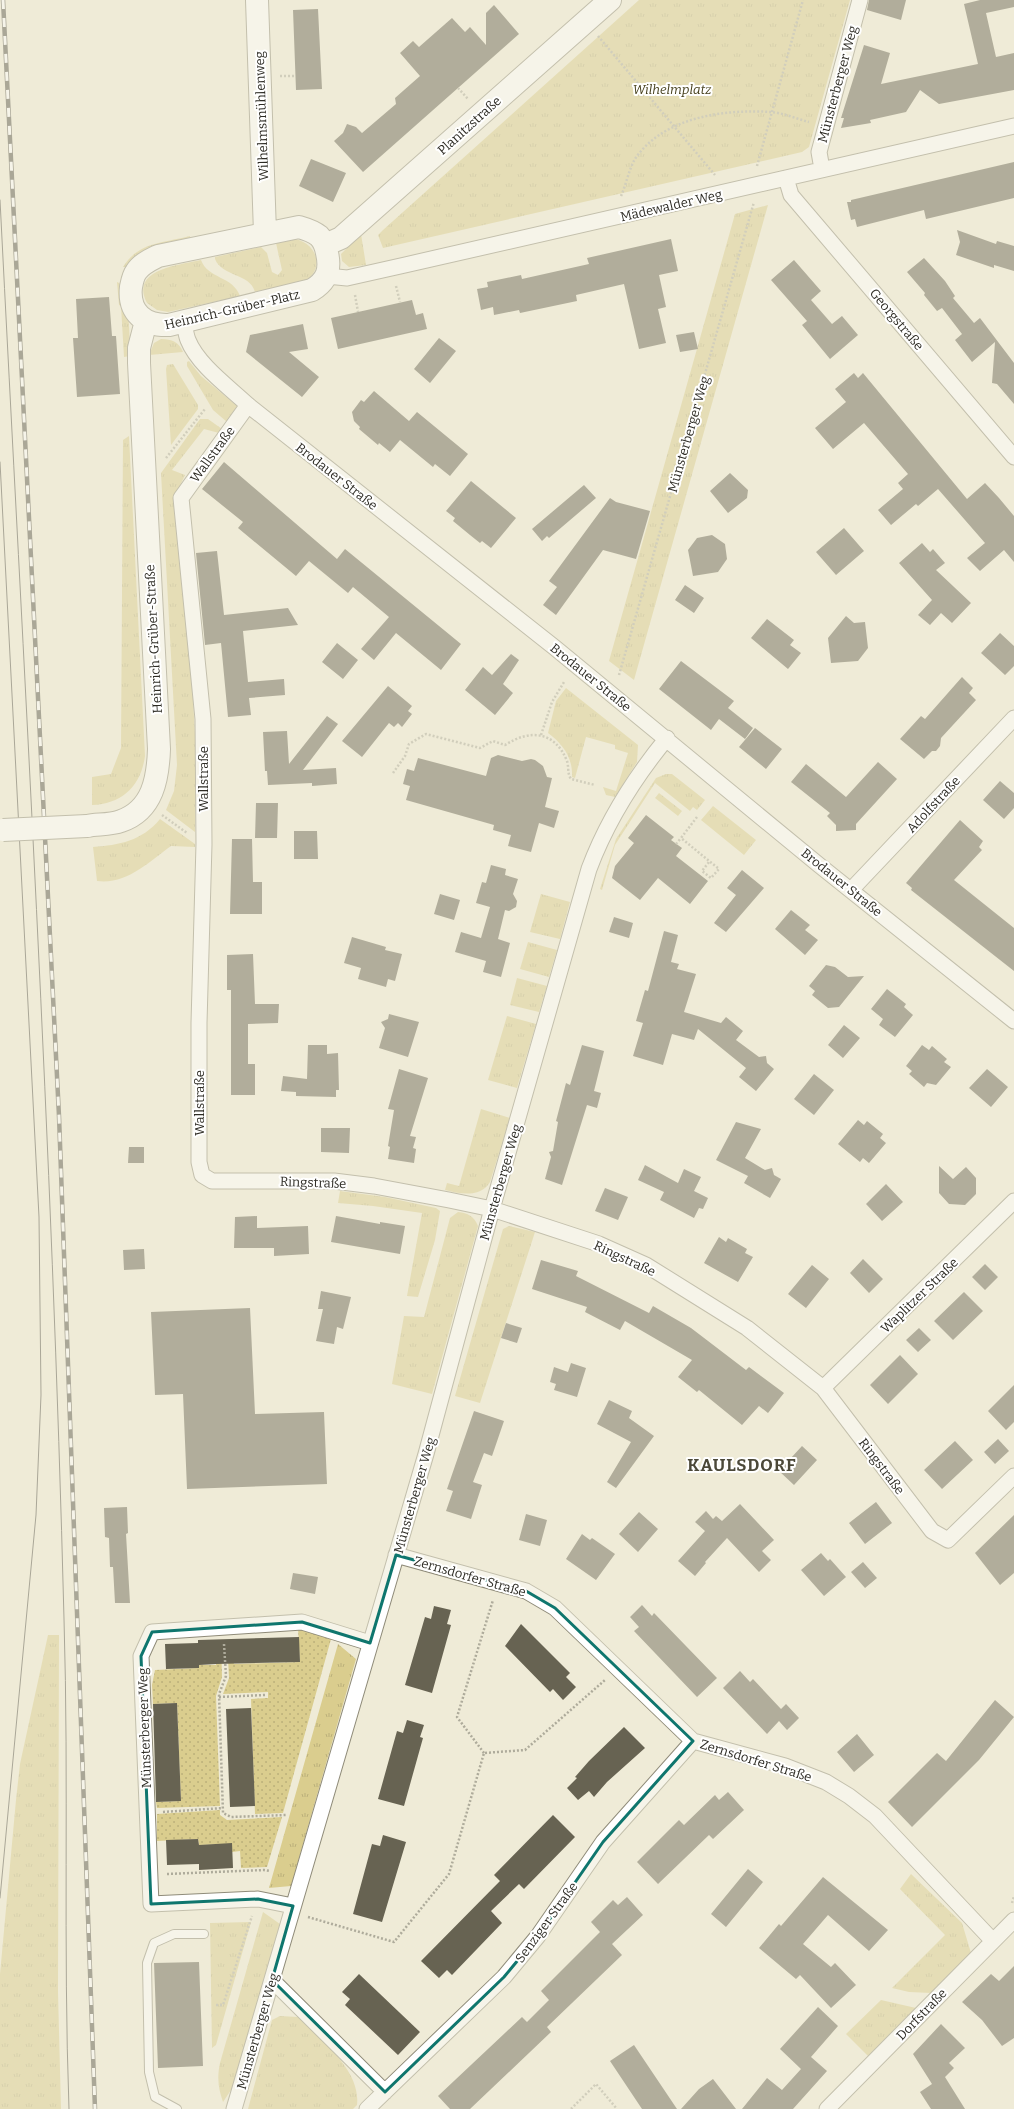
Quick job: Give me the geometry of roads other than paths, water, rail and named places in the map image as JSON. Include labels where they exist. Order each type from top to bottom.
[{"type":"street","name":"Wilhelmsmühlenweg","points":[[257,0],[266,233]]},
{"type":"street","name":"Münsterberger Weg","points":[[822,169],[819,152],[860,0]]},
{"type":"street","name":"Planitzstraße","points":[[325,245],[341,238],[600,3]]},
{"type":"street","name":"Mädewalder Weg","points":[[327,276],[346,278],[405,266],[1014,126]]},
{"type":"street","name":"Georgstraße","points":[[786,178],[791,195],[794,199],[1014,457]]},
{"type":"street","name":"Heinrich-Grüber-Platz","points":[[325,245],[319,237],[310,230],[299,227],[158,256],[147,261],[135,272],[130,293],[138,317],[146,322],[158,326],[184,322],[312,290],[322,284],[327,276]]},
{"type":"street","points":[[325,245],[329,261],[327,276]]},
{"type":"street","name":"Heinrich-Grüber-Straße","points":[[2,830],[87,826],[114,823],[129,817],[137,811],[150,795],[158,773],[159,749],[139,363],[139,348],[146,322]]},
{"type":"street","name":"Brodauer Straße","points":[[184,322],[188,340],[194,350],[211,371],[248,405],[667,738],[1014,1021]]},
{"type":"street","name":"Wallstraße","points":[[202,1175],[199,1162],[199,1060],[204,844],[203,719],[181,498],[248,405]]},
{"type":"street","name":"Adolfstraße","points":[[852,890],[1014,718]]},
{"type":"street","name":"Münsterberger Weg","points":[[234,2109],[426,1454],[492,1209],[590,864],[601,838],[618,808],[653,755],[667,738]]},
{"type":"street","name":"Ringstraße","points":[[202,1175],[212,1181],[334,1182],[368,1185],[492,1209],[599,1244],[646,1265],[747,1328],[823,1388],[932,1531],[948,1540],[1014,1476]]},
{"type":"street","name":"Waplitzer Straße","points":[[823,1388],[1014,1201]]},
{"type":"street","name":"Zernsdorfer Straße","points":[[396,1555],[526,1590],[555,1608],[693,1741],[785,1766],[826,1782],[850,1796],[875,1816],[993,1941]]},
{"type":"street","name":"Münsterberger Weg","points":[[293,1909],[258,1898],[151,1904],[141,1656],[152,1632],[302,1622],[370,1644]]},
{"type":"street","name":"Senziger Straße","points":[[367,2109],[504,1978],[538,1936],[603,1842],[693,1741]]},
{"type":"street","name":"Dorfstraße","points":[[827,2109],[1014,1920]]},
{"type":"street","points":[[272,1980],[385,2092]]},
{"type":"lane","points":[[177,2109],[155,2097],[149,2072],[147,1963],[154,1943],[174,1934],[204,1934]]},
{"type":"tram line","points":[[0,200],[45,1087],[59,1442],[66,1742],[66,1987],[69,2109]]},
{"type":"tram line","points":[[0,462],[39,1217],[41,1395],[36,1515],[0,1898]]},
{"type":"railway","points":[[3,0],[59,1116],[95,2109]]},
{"type":"district","name":"KAULSDORF","points":[[742,1465]]},
{"type":"park label","name":"Wilhelmplatz","points":[[672,89]]}]
